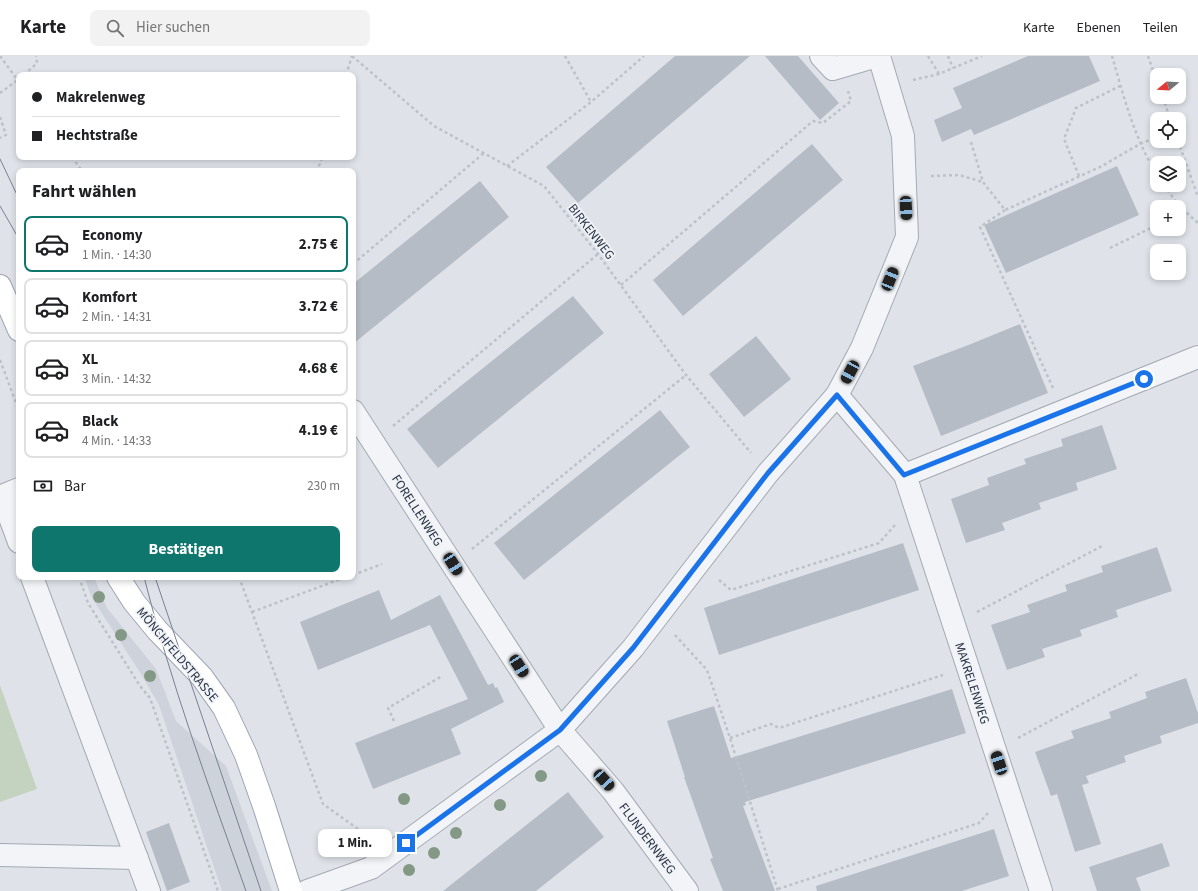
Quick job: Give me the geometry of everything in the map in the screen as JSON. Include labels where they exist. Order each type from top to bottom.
[{"type":"main road","points":[[0,286],[16,323]]},
{"type":"main road","name":"MÖNCHFELDSTRASSE","points":[[120,580],[134,602],[157,630],[202,677],[224,708],[246,756],[264,806],[291,891]]},
{"type":"street","points":[[307,891],[371,868],[560,730],[633,648],[768,473],[837,395],[862,348],[907,238],[905,178],[903,136],[878,56],[833,69],[821,56]]},
{"type":"street","points":[[904,475],[1198,357]]},
{"type":"street","name":"MAKRELENWEG","points":[[837,395],[904,475],[1041,891]]},
{"type":"street","name":"FORELLENWEG","points":[[356,417],[560,730]]},
{"type":"street","points":[[7,492],[16,530]]},
{"type":"street","points":[[33,580],[150,891]]},
{"type":"street","name":"FLUNDERNWEG","points":[[560,730],[613,791],[687,891]]},
{"type":"street","points":[[0,855],[137,858]]},
{"type":"path","points":[[0,56],[16,78]]},
{"type":"path","points":[[27,72],[37,63],[36,56]]},
{"type":"path","points":[[347,72],[352,56]]},
{"type":"path","name":"BIRKENWEG","points":[[352,56],[434,126],[544,186],[598,254],[686,375],[768,473]]},
{"type":"path","points":[[565,56],[591,102]]},
{"type":"path","points":[[507,166],[591,102],[644,56]]},
{"type":"path","points":[[928,56],[940,74],[982,56]]},
{"type":"path","points":[[948,56],[953,68]]},
{"type":"path","points":[[1112,56],[1120,86],[1140,144],[1150,162]]},
{"type":"path","points":[[1148,56],[1152,68]]},
{"type":"path","points":[[0,93],[16,82]]},
{"type":"path","points":[[621,285],[813,120],[823,123],[851,101],[847,86]]},
{"type":"path","points":[[1080,176],[1064,140],[1076,108],[1120,86]]},
{"type":"path","points":[[0,117],[6,135],[0,138]]},
{"type":"path","points":[[1064,411],[980,227],[1005,210],[1100,167],[1150,140]]},
{"type":"path","points":[[971,142],[983,182],[1005,210]]},
{"type":"path","points":[[1180,148],[1198,197]]},
{"type":"path","points":[[356,261],[484,153]]},
{"type":"path","points":[[905,178],[959,175],[983,182]]},
{"type":"path","points":[[1186,213],[1198,223]]},
{"type":"path","points":[[1110,248],[1150,228]]},
{"type":"path","points":[[373,443],[598,254]]},
{"type":"path","points":[[0,360],[16,403]]},
{"type":"path","points":[[453,564],[686,375]]},
{"type":"path","points":[[699,562],[731,590],[879,543],[914,504]]},
{"type":"path","points":[[954,625],[1104,545]]},
{"type":"path","points":[[356,573],[382,564]]},
{"type":"path","points":[[80,580],[88,603],[140,686],[150,698],[218,891]]},
{"type":"path","points":[[240,580],[323,804],[358,829],[371,868]]},
{"type":"path","points":[[252,612],[338,580]]},
{"type":"path","points":[[657,617],[707,670],[778,890],[979,823],[990,810]]},
{"type":"path","points":[[730,738],[771,724],[779,728],[968,667]]},
{"type":"path","points":[[995,750],[1140,673]]},
{"type":"path","points":[[394,721],[388,708],[442,676]]},
{"type":"shaded area","points":[[85,580],[95,580],[107,608],[156,669],[176,721],[226,766],[272,891],[222,891],[159,705],[92,598]]},
{"type":"green space","points":[[0,685],[37,789],[0,802]]},
{"type":"building","points":[[675,56],[750,56],[578,203],[546,167]]},
{"type":"building","points":[[765,56],[798,56],[839,103],[820,120]]},
{"type":"building","points":[[1028,56],[1089,56],[1100,81],[974,135],[971,129],[942,142],[934,120],[962,108],[953,88]]},
{"type":"building","points":[[812,144],[843,180],[683,316],[653,280]]},
{"type":"building","points":[[1117,166],[1139,215],[1006,273],[984,225]]},
{"type":"building","points":[[480,181],[509,217],[356,342],[356,282]]},
{"type":"building","points":[[573,296],[604,333],[438,468],[407,429]]},
{"type":"building","points":[[1020,324],[1048,393],[941,436],[913,366]]},
{"type":"building","points":[[756,336],[791,379],[744,417],[709,374]]},
{"type":"building","points":[[660,410],[690,447],[524,580],[494,543]]},
{"type":"building","points":[[1102,425],[1117,469],[1076,483],[1078,490],[1039,503],[1041,509],[1002,523],[1005,530],[966,543],[951,499],[989,485],[987,478],[1026,464],[1024,459],[1063,446],[1061,439]]},
{"type":"building","points":[[903,543],[919,590],[719,655],[704,608]]},
{"type":"building","points":[[1157,547],[1172,591],[1116,610],[1118,617],[1080,630],[1082,636],[1042,649],[1045,657],[1007,670],[991,625],[1030,612],[1027,605],[1067,591],[1065,585],[1103,572],[1101,566]]},
{"type":"building","points":[[379,590],[391,620],[440,595],[488,685],[493,683],[495,688],[497,687],[504,702],[451,729],[461,754],[373,789],[355,743],[468,699],[430,625],[318,670],[300,622]]},
{"type":"building","points":[[1186,678],[1198,713],[1198,723],[1160,736],[1162,743],[1124,756],[1126,762],[1086,776],[1089,783],[1082,785],[1101,844],[1075,852],[1057,794],[1051,796],[1035,752],[1074,738],[1071,731],[1111,718],[1109,712],[1147,698],[1145,692]]},
{"type":"building","points":[[952,689],[966,733],[745,802],[746,805],[743,806],[775,891],[723,891],[710,859],[713,858],[684,777],[667,721],[714,706],[731,758]]},
{"type":"building","points":[[568,792],[604,837],[536,891],[443,891]]},
{"type":"building","points":[[169,823],[190,882],[167,891],[146,832]]},
{"type":"building","points":[[994,829],[1009,876],[962,891],[817,891],[816,886]]},
{"type":"building","points":[[1162,843],[1170,866],[1136,878],[1141,891],[1097,891],[1089,867]]},
{"type":"tram line","points":[[0,159],[16,193]]},
{"type":"tram line","points":[[0,206],[16,234]]},
{"type":"tram line","points":[[145,580],[178,696],[246,891]]},
{"type":"tram line","points":[[156,580],[261,891]]},
{"type":"route","points":[[406,843],[560,730],[633,648],[768,473],[837,395],[904,475],[1144,379]]}]
